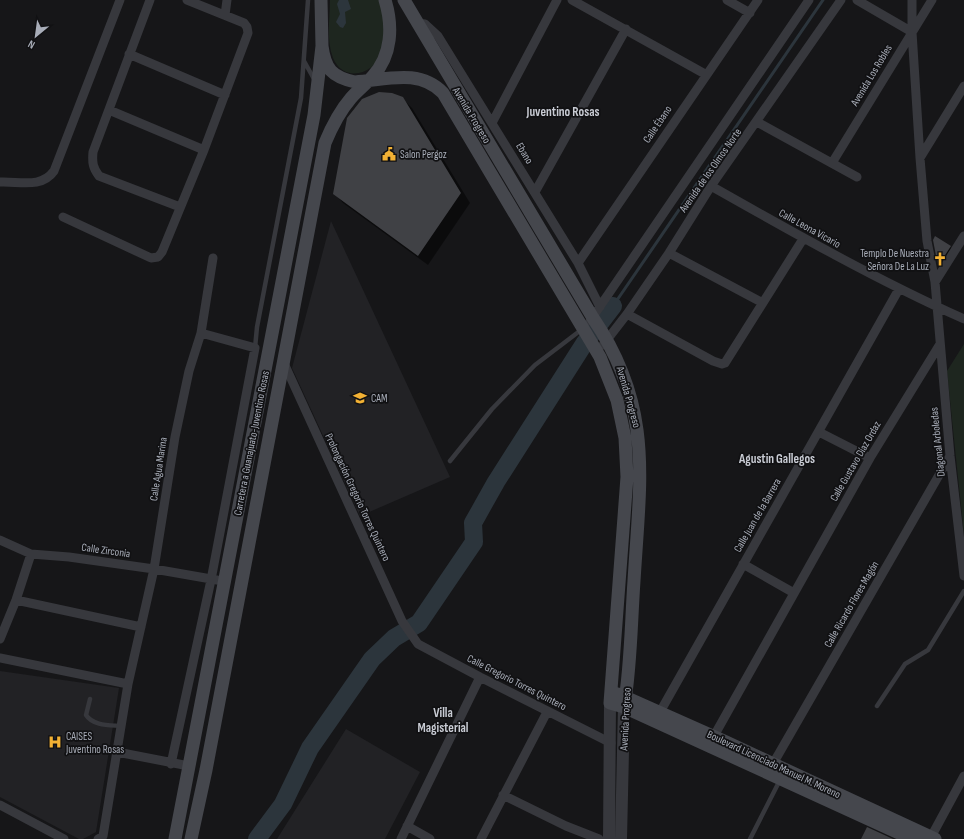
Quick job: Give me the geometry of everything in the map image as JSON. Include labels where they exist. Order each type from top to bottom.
[{"type":"main road","points":[[321,0],[322,46]]},
{"type":"main road","name":"Carretera a Guanajuato-Juventino Rosas","points":[[191,839],[208,762],[325,143],[338,115],[352,96],[369,81],[383,61],[388,45],[390,21],[385,0]]},
{"type":"main road","points":[[398,0],[415,18]]},
{"type":"main road","name":"Avenida Progreso","points":[[404,0],[484,134],[596,315],[618,358],[632,400],[640,443],[640,485],[625,702]]},
{"type":"main road","name":"Avenida Progreso","points":[[322,46],[328,68],[338,76],[355,82],[413,76],[429,82],[442,93],[596,350],[617,400],[626,456],[627,477],[611,697]]},
{"type":"main road","name":"Carretera a Guanajuato-Juventino Rosas","points":[[175,839],[310,141],[322,46]]},
{"type":"main road","points":[[471,142],[484,134]]},
{"type":"main road","name":"Boulevard Licenciado Manuel M. Moreno","points":[[611,697],[660,712],[714,736],[770,768]]},
{"type":"main road","name":"Boulevard Licenciado Manuel M. Moreno","points":[[625,702],[783,774],[932,838]]},
{"type":"main road","name":"Boulevard Licenciado Manuel M. Moreno","points":[[783,774],[912,839]]},
{"type":"street","points":[[0,182],[39,182],[45,180],[54,171],[120,0]]},
{"type":"street","points":[[150,0],[93,152],[92,162],[94,170],[99,176],[180,207]]},
{"type":"street","points":[[63,217],[154,258],[162,252],[204,150],[248,33],[247,27],[244,23],[187,0]]},
{"type":"street","points":[[224,15],[227,0]]},
{"type":"street","points":[[492,123],[556,0]]},
{"type":"street","points":[[572,0],[705,74]]},
{"type":"street","points":[[727,0],[750,13]]},
{"type":"street","name":"Calle Ébano","points":[[578,263],[705,74],[758,0]]},
{"type":"street","name":"Avenida de los Olmos Norte","points":[[584,330],[596,315],[809,0]]},
{"type":"street","name":"Avenida de los Olmos Norte","points":[[596,350],[627,314],[669,253],[711,186],[841,0]]},
{"type":"street","points":[[857,0],[912,32]]},
{"type":"street","name":"Diagonal Arboledas","points":[[912,0],[912,32],[927,241],[935,282],[950,456],[964,576]]},
{"type":"street","name":"Avenida Los Robles","points":[[832,164],[932,0]]},
{"type":"street","name":"Ebano","points":[[415,18],[425,24],[438,36],[535,192],[578,263],[596,315]]},
{"type":"street","points":[[535,192],[626,29]]},
{"type":"street","points":[[129,54],[225,95]]},
{"type":"street","points":[[920,158],[964,86]]},
{"type":"street","points":[[109,110],[204,150]]},
{"type":"street","points":[[757,122],[857,177]]},
{"type":"street","name":"Calle Leona Vicario","points":[[711,186],[803,239],[899,289],[964,319]]},
{"type":"street","points":[[935,282],[964,236]]},
{"type":"street","points":[[627,314],[722,364],[727,362],[803,239]]},
{"type":"street","points":[[669,253],[763,303]]},
{"type":"street","name":"Calle Agua Marina","points":[[100,837],[122,726],[128,684],[154,568],[175,437],[189,371],[201,333],[213,258]]},
{"type":"street","name":"Calle Juan de la Barrera","points":[[660,712],[899,289]]},
{"type":"street","points":[[171,764],[212,580],[255,348],[201,333]]},
{"type":"street","name":"Calle Gustavo Díaz Ordaz","points":[[714,736],[870,458],[940,344]]},
{"type":"street","name":"Prolongación Gregorio Torres Quintero","points":[[283,361],[402,622],[415,641]]},
{"type":"street","points":[[819,432],[870,458]]},
{"type":"street","name":"Calle Ricardo Flores Magón","points":[[770,768],[950,456]]},
{"type":"street","name":"Calle Zirconia","points":[[0,540],[31,554],[69,557],[154,568],[225,582]]},
{"type":"street","points":[[0,638],[16,600],[31,554]]},
{"type":"street","points":[[743,564],[794,593]]},
{"type":"street","points":[[16,600],[141,627]]},
{"type":"street","name":"Calle Gregorio Torres Quintero","points":[[415,641],[547,712],[611,743]]},
{"type":"street","points":[[0,658],[128,684]]},
{"type":"street","points":[[401,839],[480,677]]},
{"type":"street","name":"Avenida Progreso","points":[[610,839],[611,697]]},
{"type":"street","name":"Avenida Progreso","points":[[621,839],[625,702]]},
{"type":"street","points":[[482,839],[503,795],[547,712]]},
{"type":"street","points":[[117,752],[171,764],[189,766]]},
{"type":"street","points":[[932,838],[964,776]]},
{"type":"street","points":[[503,795],[566,826],[599,839]]},
{"type":"street","points":[[0,805],[64,839]]},
{"type":"street","points":[[407,826],[430,839]]},
{"type":"lane","points":[[255,348],[257,327],[301,98],[308,0]]},
{"type":"lane","points":[[304,60],[318,86]]},
{"type":"lane","points":[[450,461],[492,409],[530,371],[584,330]]},
{"type":"lane","points":[[876,706],[905,664],[928,650],[964,591]]},
{"type":"lane","points":[[90,699],[86,715],[90,720],[96,723],[122,726]]},
{"type":"lane","points":[[750,839],[783,774]]},
{"type":"shaded area","points":[[330,0],[380,0],[384,26],[384,39],[382,52],[373,66],[359,73],[351,73],[344,71],[338,66],[333,58],[329,37]]},
{"type":"shaded area","points":[[339,0],[348,0],[351,9],[345,12],[346,23],[343,28],[336,22],[340,14],[337,4]]},
{"type":"shaded area","name":"CAM","points":[[331,221],[450,477],[360,516],[292,368]]},
{"type":"shaded area","points":[[964,344],[964,535],[947,371]]},
{"type":"shaded area","name":"CAISES Juventino Rosas","points":[[0,671],[119,688],[96,832],[83,839],[79,839],[0,797]]},
{"type":"shaded area","points":[[346,729],[420,772],[385,839],[277,839]]},
{"type":"building","name":"Salon Pergoz","points":[[379,92],[392,93],[403,97],[461,193],[418,256],[333,194],[347,118],[362,99]]},
{"type":"building","name":"Templo De Nuestra Señora De La Luz","points":[[935,236],[951,246],[938,266],[933,240]]},
{"type":"building","points":[[867,827],[893,839],[861,839]]},
{"type":"waterway","points":[[613,306],[823,0]]},
{"type":"waterway","points":[[257,839],[283,804],[310,748],[372,659],[394,638],[419,623],[474,542],[473,523],[496,482],[584,344],[613,306]]},
{"type":"place","name":"Salon Pergoz","points":[[389,154]]},
{"type":"place","name":"Templo De Nuestra Señora De La Luz","points":[[940,259]]},
{"type":"place","name":"CAM","points":[[360,398]]},
{"type":"place","name":"CAISES Juventino Rosas","points":[[55,742]]},
{"type":"district","name":"Juventino Rosas","points":[[563,111]]},
{"type":"district","name":"Agustin Gallegos","points":[[777,458]]},
{"type":"district","name":"Villa Magisterial","points":[[443,720]]}]
